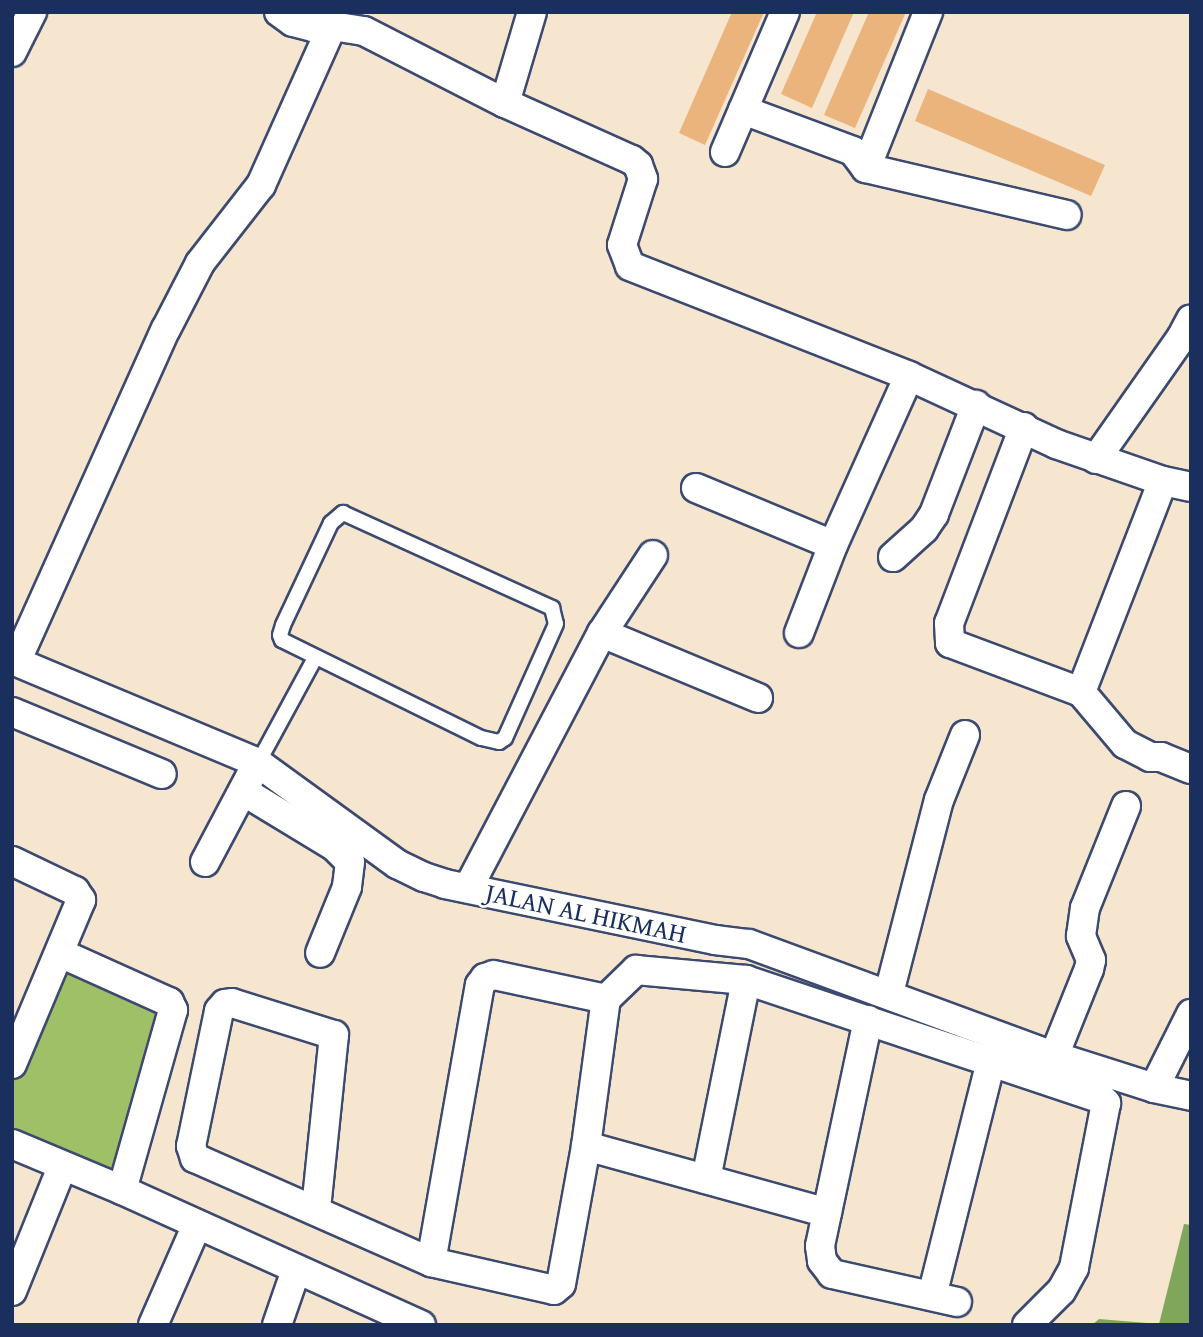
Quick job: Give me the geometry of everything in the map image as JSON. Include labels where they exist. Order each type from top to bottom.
[{"type":"street","points":[[12,51],[32,12]]},
{"type":"street","points":[[279,12],[293,22],[313,27],[332,26],[364,32],[638,166],[643,179],[622,245],[630,266],[909,376],[1096,459],[1163,481],[1191,487]]},
{"type":"street","points":[[505,103],[532,12]]},
{"type":"street","points":[[725,152],[785,12]]},
{"type":"street","points":[[866,168],[928,12]]},
{"type":"street","points":[[14,661],[166,329],[200,262],[261,185],[332,26]]},
{"type":"street","points":[[743,110],[853,151],[866,168],[1067,215]]},
{"type":"street","points":[[1096,459],[1181,338],[1191,319]]},
{"type":"street","points":[[799,633],[833,545],[909,376]]},
{"type":"street","points":[[893,557],[924,529],[934,514],[976,405]]},
{"type":"street","points":[[1024,428],[949,623],[948,639],[951,645],[959,649],[1081,692],[1125,744],[1150,757],[1161,757],[1191,769]]},
{"type":"street","points":[[1081,692],[1163,481]]},
{"type":"street","points":[[696,488],[833,545]]},
{"type":"street","points":[[468,888],[602,633],[653,555]]},
{"type":"street","points":[[602,633],[758,698]]},
{"type":"street","name":"JALAN AL HIKMAH","points":[[14,661],[258,764],[397,864],[445,884],[715,940],[749,944],[889,993],[1054,1056],[1154,1088],[1191,1096]]},
{"type":"street","points":[[12,712],[162,774]]},
{"type":"street","points":[[889,993],[939,800],[965,735]]},
{"type":"street","points":[[205,862],[258,764]]},
{"type":"street","points":[[243,791],[326,841],[350,862],[347,887],[320,953]]},
{"type":"street","points":[[1054,1056],[1091,961],[1080,936],[1085,908],[1126,806]]},
{"type":"street","points":[[12,861],[79,895],[80,906],[12,1064]]},
{"type":"street","points":[[60,953],[169,1002],[173,1010],[122,1190]]},
{"type":"street","points":[[316,1209],[334,1035],[232,1003],[225,1004],[219,1011],[191,1152],[195,1158],[316,1209],[431,1262],[554,1290],[559,1287],[586,1146],[606,999],[636,970],[747,980],[991,1061],[1107,1103],[1074,1268],[1061,1291],[1027,1325]]},
{"type":"street","points":[[431,1262],[480,985],[485,978],[494,975],[606,999]]},
{"type":"street","points":[[705,1179],[747,980]]},
{"type":"street","points":[[1154,1088],[1191,1014]]},
{"type":"street","points":[[868,1020],[820,1246],[822,1261],[832,1274],[945,1299],[991,1061]]},
{"type":"street","points":[[12,1144],[122,1190],[414,1323]]},
{"type":"street","points":[[586,1146],[827,1213]]},
{"type":"street","points":[[12,1291],[62,1167]]},
{"type":"street","points":[[153,1325],[197,1226]]},
{"type":"street","points":[[277,1325],[296,1270]]},
{"type":"lane","points":[[343,513],[541,602],[552,608],[556,615],[556,624],[505,738],[499,742],[481,738],[315,658],[282,640],[280,630],[331,523],[343,513]]},
{"type":"lane","points":[[258,764],[315,658]]},
{"type":"green space","points":[[60,953],[169,1002],[122,1190],[12,1145],[12,1059]]},
{"type":"green space","points":[[1184,1224],[1191,1225],[1191,1325],[1092,1325],[1099,1319],[1159,1324]]},
{"type":"building","points":[[732,12],[764,12],[705,145],[679,133]]},
{"type":"building","points":[[817,12],[854,12],[812,108],[781,94]]},
{"type":"building","points":[[869,12],[906,12],[855,128],[824,115]]},
{"type":"building","points":[[928,89],[1105,165],[1091,196],[915,121]]}]
